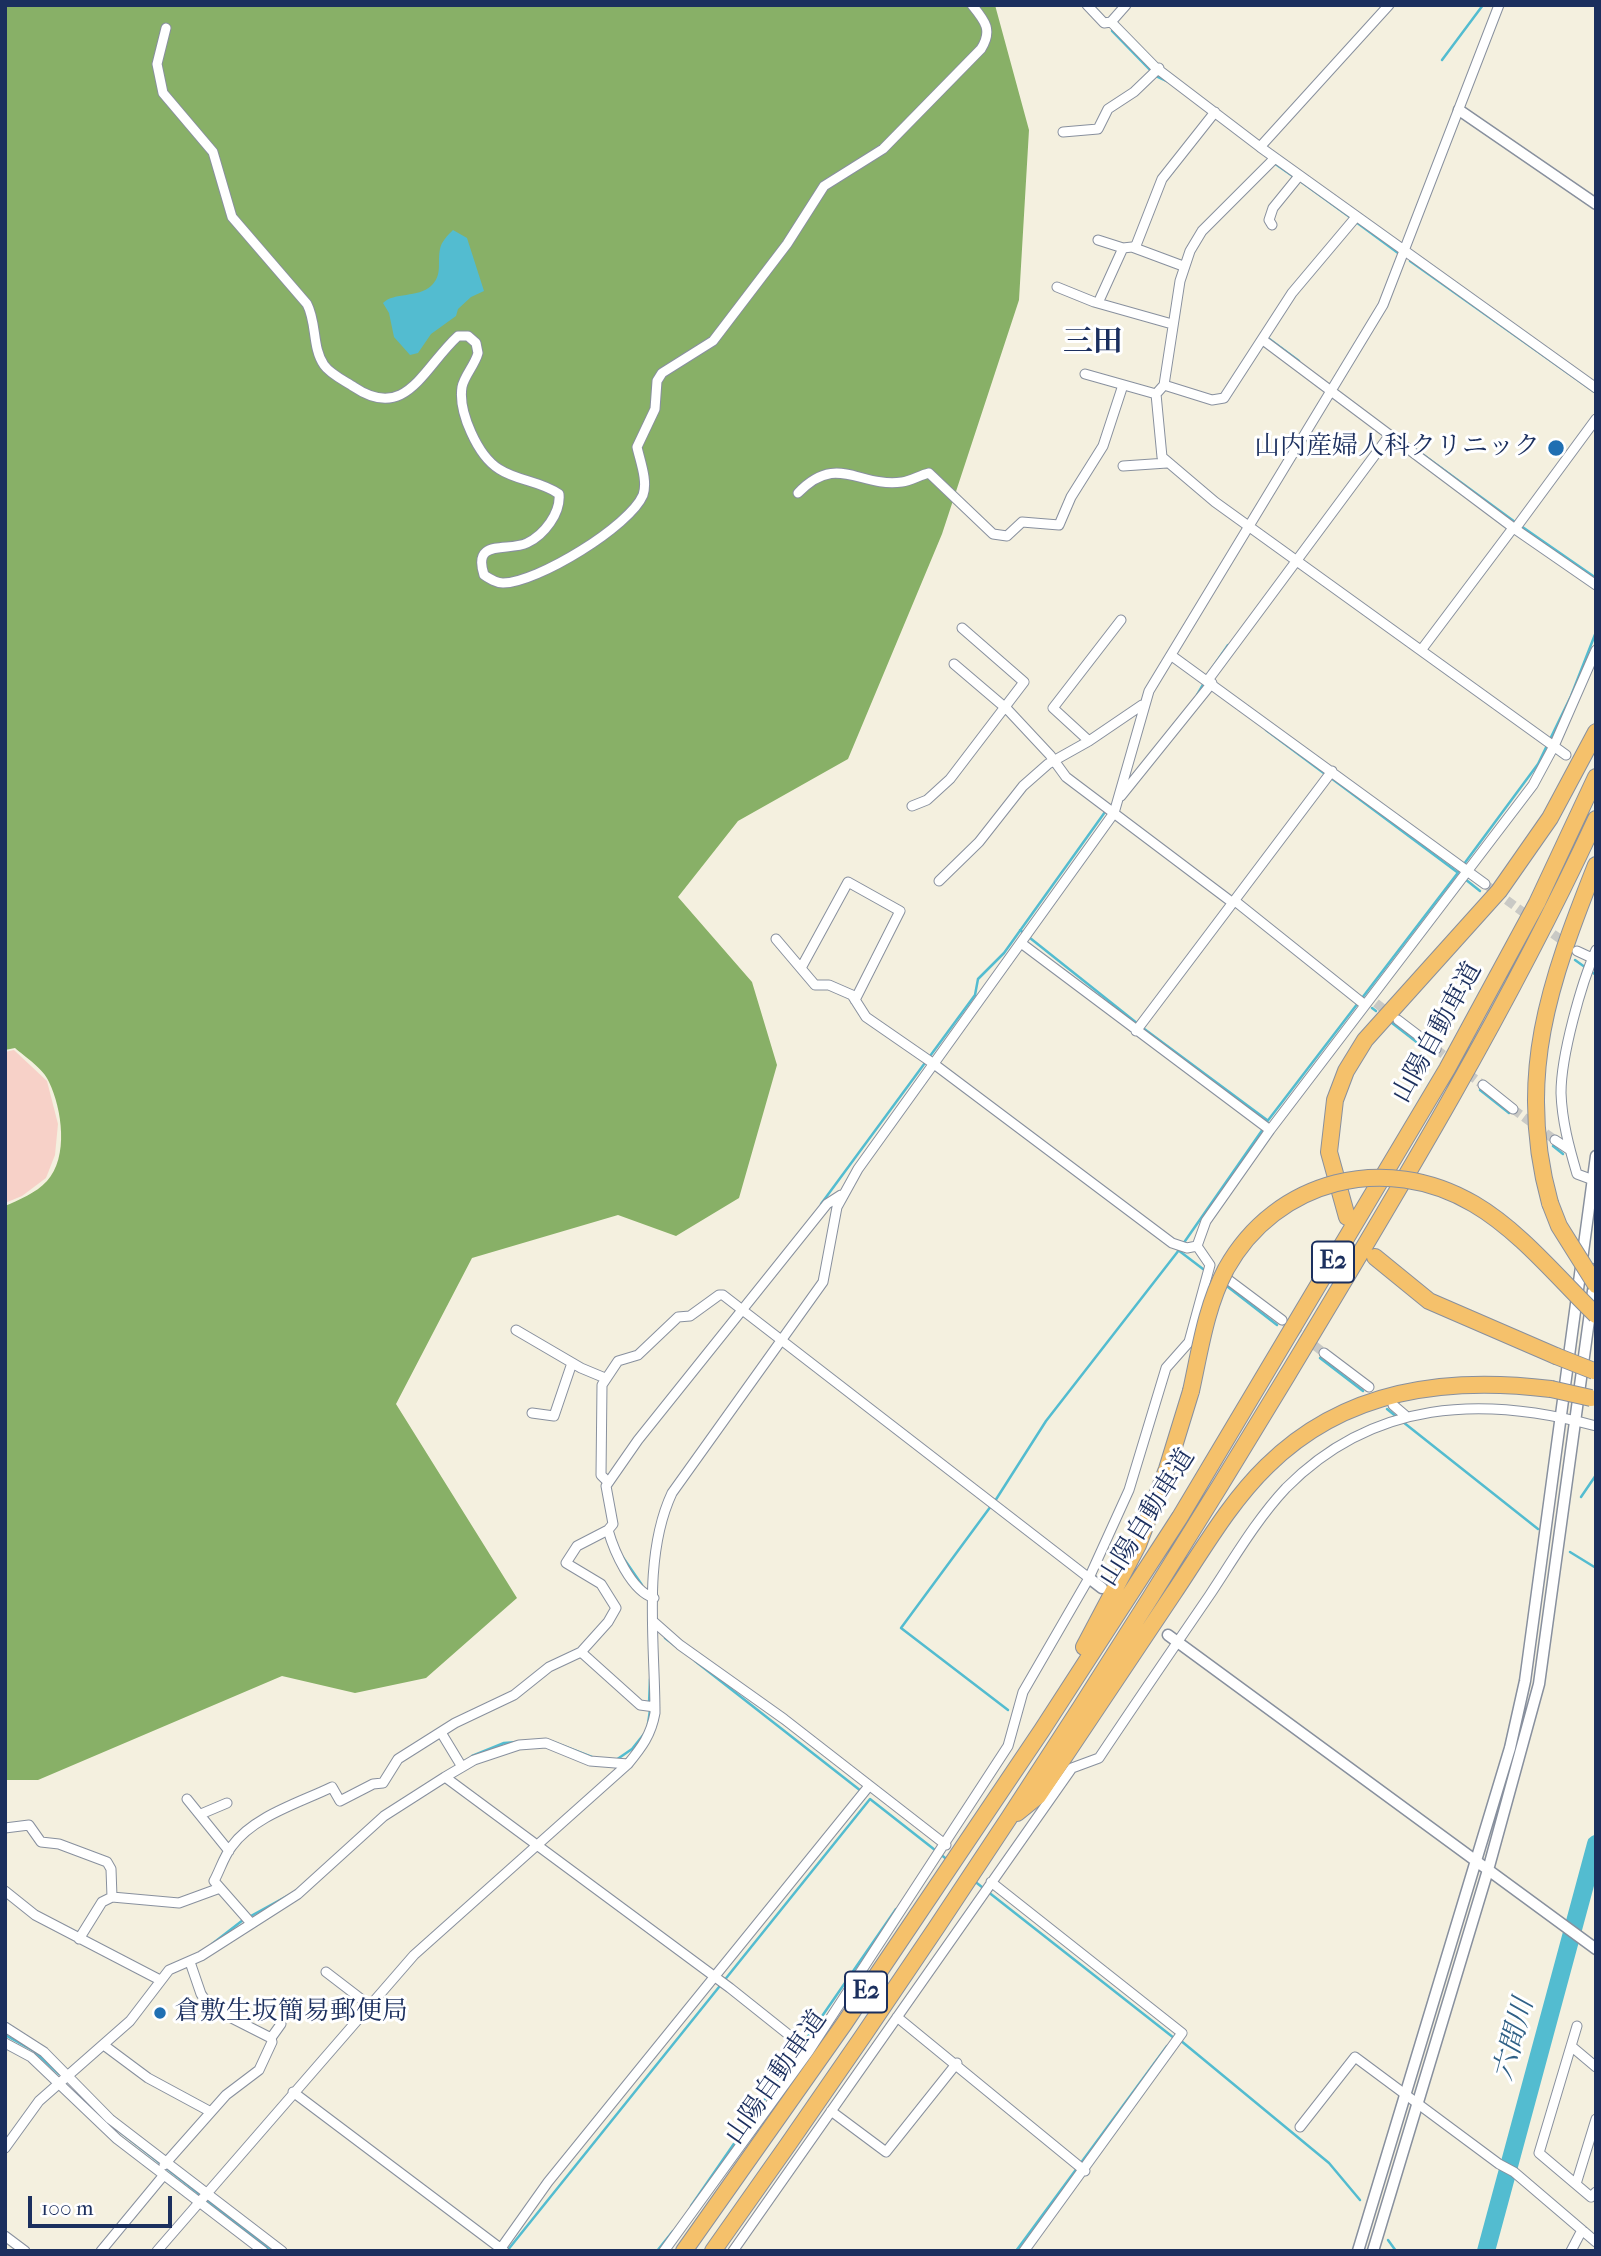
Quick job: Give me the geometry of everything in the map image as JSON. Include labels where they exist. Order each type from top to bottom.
[{"type":"highway","points":[[1347,1217],[1329,1152],[1335,1100],[1346,1071],[1365,1040],[1499,891],[1550,818],[1596,732]]},
{"type":"highway","name":"山陽自動車道","points":[[684,2251],[775,2126],[1042,1730],[1180,1517],[1447,1069],[1537,903],[1596,777]]},
{"type":"highway","name":"山陽自動車道","points":[[713,2251],[856,2048],[1005,1822],[1064,1746],[1351,1270],[1488,1034],[1596,819]]},
{"type":"highway","points":[[1596,865],[1559,962],[1547,1002],[1539,1054],[1534,1124],[1538,1160],[1550,1203],[1559,1226],[1596,1285]]},
{"type":"highway","points":[[1042,1730],[1138,1545],[1167,1469],[1191,1391],[1210,1305],[1226,1270],[1244,1241],[1286,1203],[1323,1185],[1346,1179],[1388,1176],[1409,1180],[1473,1204],[1516,1238],[1596,1315]]},
{"type":"highway","points":[[1375,1257],[1429,1301],[1595,1372]]},
{"type":"highway","points":[[1064,1746],[1227,1514],[1266,1467],[1291,1445],[1356,1406],[1395,1393],[1470,1383],[1551,1389],[1593,1399]]},
{"type":"street","points":[[166,28],[158,64],[163,93],[213,152],[232,217],[307,304],[314,317],[319,356],[325,367],[370,397],[387,401],[397,398],[417,382],[458,336],[468,336],[476,343],[478,353],[463,384],[461,400],[467,421],[482,451],[500,471],[551,489],[559,495],[560,503],[540,534],[525,544],[486,551],[481,559],[484,575],[503,583],[537,573],[565,559],[629,514],[643,495],[643,472],[637,447],[655,410],[657,382],[662,373],[713,341],[787,244],[824,186],[883,149],[981,49],[988,32],[986,23],[972,5]]},
{"type":"street","points":[[1087,5],[1104,23],[1111,22],[1126,5]]},
{"type":"street","points":[[1260,147],[1389,5]]},
{"type":"street","points":[[157,2251],[414,1955],[628,1763],[652,1730],[657,1531],[672,1493],[823,1282],[837,1207],[842,1194],[930,1061],[1024,938],[1114,813],[1142,705],[1383,305],[1499,5]]},
{"type":"street","points":[[1111,22],[1155,72],[1260,147],[1273,160],[1354,220],[1596,388]]},
{"type":"street","points":[[1063,132],[1098,129],[1108,109],[1155,72]]},
{"type":"street","points":[[1459,110],[1596,204]]},
{"type":"street","points":[[1135,248],[1162,180],[1213,114]]},
{"type":"street","points":[[1273,160],[1202,230],[1184,266],[1172,324],[1164,385],[1156,394],[1160,449],[1167,463],[1250,527],[1566,755]]},
{"type":"street","points":[[1272,225],[1269,220],[1273,208],[1297,178]]},
{"type":"street","points":[[1164,385],[1218,401],[1228,394],[1293,293],[1354,220]]},
{"type":"street","points":[[1098,240],[1123,248],[1135,248],[1184,266]]},
{"type":"street","points":[[1098,303],[1123,248]]},
{"type":"street","points":[[1057,287],[1098,303],[1172,324]]},
{"type":"street","points":[[1263,340],[1387,435],[1596,585]]},
{"type":"street","points":[[1085,374],[1156,394]]},
{"type":"street","points":[[798,493],[813,477],[837,472],[903,482],[929,473],[993,534],[1007,536],[1022,522],[1059,526],[1072,497],[1103,446],[1123,385]]},
{"type":"street","points":[[1422,649],[1596,419]]},
{"type":"street","points":[[1119,799],[1387,435]]},
{"type":"street","points":[[1123,466],[1167,463]]},
{"type":"street","points":[[1089,741],[1053,708],[1121,620]]},
{"type":"street","points":[[912,806],[927,800],[950,779],[1024,682],[962,628]]},
{"type":"street","points":[[1197,1246],[1206,1221],[1266,1127],[1533,785],[1550,743],[1596,650]]},
{"type":"street","points":[[1172,656],[1208,680],[1329,775],[1463,872],[1485,884]]},
{"type":"street","points":[[954,664],[1005,708],[1066,778],[1366,1002]]},
{"type":"street","points":[[939,881],[979,842],[1023,786],[1054,762],[1142,705]]},
{"type":"street","points":[[1138,1027],[1329,775]]},
{"type":"street","points":[[801,968],[848,882],[900,911],[855,1000]]},
{"type":"street","points":[[1024,938],[1266,1127]]},
{"type":"street","points":[[776,939],[815,985],[829,985],[852,995],[866,1017],[930,1061],[1172,1243],[1197,1246]]},
{"type":"street","points":[[1577,951],[1591,961],[1566,1055],[1561,1091],[1570,1150],[1580,1177],[1594,1180]]},
{"type":"street","points":[[1398,1020],[1436,1049]]},
{"type":"street","points":[[1483,1085],[1513,1108]]},
{"type":"street","points":[[1555,1140],[1570,1150]]},
{"type":"street","points":[[1358,2251],[1510,1748],[1525,1681],[1596,1156]]},
{"type":"street","points":[[606,1481],[827,1204],[842,1194]]},
{"type":"street","points":[[1197,1246],[1210,1265],[1282,1320]]},
{"type":"street","points":[[664,2251],[942,1851],[1008,1746],[1023,1692],[1089,1578],[1129,1490],[1166,1368],[1189,1342],[1210,1265]]},
{"type":"street","points":[[1373,2251],[1488,1870],[1539,1684],[1596,1271]]},
{"type":"street","points":[[654,1598],[639,1589],[613,1547],[606,1481],[601,1475],[602,1385],[618,1361],[638,1355],[678,1317],[690,1316],[719,1295],[743,1308],[1102,1588]]},
{"type":"street","points":[[516,1330],[572,1363],[605,1378]]},
{"type":"street","points":[[1324,1353],[1369,1387]]},
{"type":"street","points":[[532,1413],[554,1416],[572,1363]]},
{"type":"street","points":[[1392,1405],[1403,1418]]},
{"type":"street","points":[[733,2251],[1072,1768],[1099,1758],[1261,1518],[1285,1489],[1318,1460],[1341,1445],[1403,1418],[1453,1408],[1486,1406],[1561,1417],[1596,1426]]},
{"type":"street","points":[[248,1919],[214,1881],[229,1851],[242,1835],[266,1819],[332,1787],[340,1801],[373,1784],[383,1783],[398,1759],[442,1734],[455,1723],[514,1695],[548,1667],[581,1652],[593,1634],[608,1622],[616,1608],[601,1584],[566,1563],[577,1546],[610,1528]]},
{"type":"street","points":[[654,1622],[680,1645],[784,1719],[865,1791],[942,1851]]},
{"type":"street","points":[[1168,1634],[1596,1949]]},
{"type":"street","points":[[581,1652],[640,1705],[652,1707]]},
{"type":"street","points":[[442,1734],[460,1765]]},
{"type":"street","points":[[5,2148],[38,2101],[62,2077],[105,2046],[141,2009],[158,1978],[169,1970],[190,1962],[248,1919],[298,1894],[384,1816],[460,1765],[495,1751],[546,1743],[590,1761],[628,1763]]},
{"type":"street","points":[[445,1777],[805,2048]]},
{"type":"street","points":[[293,2092],[501,2250],[548,2182],[718,1981],[865,1791]]},
{"type":"street","points":[[187,1798],[229,1851]]},
{"type":"street","points":[[201,1814],[227,1803]]},
{"type":"street","points":[[5,1828],[29,1825],[41,1842],[59,1844],[107,1863],[111,1869],[112,1897]]},
{"type":"street","points":[[987,1887],[1182,2033],[1081,2168],[1024,2251]]},
{"type":"street","points":[[79,1939],[102,1902],[112,1897],[179,1903],[220,1888]]},
{"type":"street","points":[[5,1891],[35,1915],[158,1978]]},
{"type":"street","points":[[190,1962],[201,1994],[209,2007],[271,2038]]},
{"type":"street","points":[[326,1972],[369,2005]]},
{"type":"street","points":[[897,2017],[957,2063],[1081,2168]]},
{"type":"street","points":[[101,2251],[163,2169],[211,2112],[259,2070],[272,2042],[271,2038],[281,2024]]},
{"type":"street","points":[[1577,2026],[1539,2153],[1591,2197],[1596,2192]]},
{"type":"street","points":[[5,2027],[44,2052],[62,2077]]},
{"type":"street","points":[[5,2043],[62,2077],[163,2169],[282,2251]]},
{"type":"street","points":[[105,2046],[148,2078],[211,2112]]},
{"type":"street","points":[[1571,2046],[1596,2067]]},
{"type":"street","points":[[1300,2127],[1355,2057],[1417,2105],[1514,2172],[1596,2242]]},
{"type":"street","points":[[831,2111],[886,2152],[957,2063]]},
{"type":"street","points":[[1576,2184],[1596,2119]]},
{"type":"street","points":[[163,2169],[202,2198],[262,2251]]},
{"type":"street","points":[[1571,2251],[1582,2230]]},
{"type":"street","points":[[5,2236],[25,2251]]},
{"type":"shaded area","points":[[14,1050],[47,1081],[58,1124],[55,1155],[46,1178],[22,1196],[5,1203],[5,1052]]},
{"type":"green space","points":[[5,5],[995,5],[1029,130],[1019,300],[942,534],[848,759],[738,821],[678,897],[752,982],[777,1065],[739,1198],[676,1236],[618,1215],[472,1258],[396,1404],[517,1598],[426,1678],[355,1693],[282,1676],[38,1780],[5,1780],[5,1206],[33,1193],[47,1181],[58,1159],[61,1133],[54,1093],[47,1077],[15,1048],[5,1050]]},
{"type":"water","points":[[453,230],[467,238],[484,291],[471,297],[458,309],[456,316],[431,334],[418,353],[410,355],[394,337],[389,313],[383,303],[393,297],[426,290],[435,282],[441,246]]},
{"type":"waterway","points":[[1442,60],[1483,5]]},
{"type":"waterway","points":[[1112,31],[1151,71]]},
{"type":"waterway","points":[[1156,76],[1169,82]]},
{"type":"waterway","points":[[1274,163],[1294,177]]},
{"type":"waterway","points":[[1300,181],[1351,218]]},
{"type":"waterway","points":[[1356,222],[1398,253]]},
{"type":"waterway","points":[[1410,261],[1596,393]]},
{"type":"waterway","points":[[1268,338],[1299,361]]},
{"type":"waterway","points":[[1399,437],[1515,522]]},
{"type":"waterway","points":[[1521,526],[1596,578]]},
{"type":"waterway","points":[[1464,864],[1538,764],[1571,696],[1596,632]]},
{"type":"waterway","points":[[1206,677],[1228,645]]},
{"type":"waterway","points":[[1197,695],[1204,683]]},
{"type":"waterway","points":[[1266,730],[1325,774]]},
{"type":"waterway","points":[[1331,778],[1457,872]]},
{"type":"waterway","points":[[821,1204],[975,995],[978,979],[1004,953],[1105,812]]},
{"type":"waterway","points":[[1362,998],[1460,870]]},
{"type":"waterway","points":[[1465,879],[1480,891]]},
{"type":"waterway","points":[[1020,930],[1138,1024]]},
{"type":"waterway","points":[[1575,960],[1596,975]]},
{"type":"waterway","points":[[1266,1123],[1358,1003]]},
{"type":"waterway","points":[[1372,1008],[1376,1011]]},
{"type":"waterway","points":[[1392,1023],[1432,1054]]},
{"type":"waterway","points":[[1143,1028],[1267,1120]]},
{"type":"waterway","points":[[1480,1090],[1509,1113]]},
{"type":"waterway","points":[[1183,1244],[1263,1129]]},
{"type":"waterway","points":[[1553,1146],[1563,1154]]},
{"type":"waterway","points":[[1178,1250],[1203,1269]]},
{"type":"waterway","points":[[995,1501],[1046,1421],[1179,1250]]},
{"type":"waterway","points":[[1228,1287],[1277,1325]]},
{"type":"waterway","points":[[1320,1358],[1363,1391]]},
{"type":"waterway","points":[[1387,1409],[1398,1418]]},
{"type":"waterway","points":[[1403,1422],[1538,1529]]},
{"type":"waterway","points":[[1581,1497],[1596,1475]]},
{"type":"waterway","points":[[991,1506],[901,1628],[1008,1710]]},
{"type":"waterway","points":[[1570,1552],[1596,1568]]},
{"type":"waterway","points":[[622,1556],[642,1585]]},
{"type":"waterway","points":[[665,1638],[682,1651]]},
{"type":"waterway","points":[[695,1661],[861,1791]]},
{"type":"waterway","points":[[649,1704],[650,1679]]},
{"type":"waterway","points":[[648,1724],[650,1710]]},
{"type":"waterway","points":[[616,1760],[632,1749],[644,1734]]},
{"type":"waterway","points":[[472,1756],[504,1743],[543,1740]]},
{"type":"waterway","points":[[553,1742],[592,1757]]},
{"type":"waterway","points":[[507,2251],[870,1799],[949,1861]]},
{"type":"waterway","name":"六間川","points":[[1486,2251],[1596,1844]]},
{"type":"waterway","points":[[973,1880],[1174,2038]]},
{"type":"waterway","points":[[249,1917],[289,1895]]},
{"type":"waterway","points":[[691,2206],[896,1909]]},
{"type":"waterway","points":[[212,1944],[243,1920]]},
{"type":"waterway","points":[[5,2035],[34,2051],[59,2074]]},
{"type":"waterway","points":[[1180,2040],[1329,2163],[1360,2200]]},
{"type":"waterway","points":[[1016,2251],[1167,2046]]},
{"type":"waterway","points":[[114,2127],[272,2251]]},
{"type":"waterway","points":[[657,2251],[673,2231]]},
{"type":"waterway","points":[[1388,2240],[1396,2251]]},
{"type":"tunnel","points":[[1485,884],[1531,918]]},
{"type":"tunnel","points":[[1542,926],[1567,944]]},
{"type":"tunnel","points":[[1376,1003],[1391,1015]]},
{"type":"tunnel","points":[[1436,1049],[1483,1085]]},
{"type":"tunnel","points":[[1513,1109],[1555,1140]]},
{"type":"tunnel","points":[[1282,1320],[1324,1353]]},
{"type":"place","name":"山内産婦人科クリニック","points":[[1556,448]]},
{"type":"place","name":"倉敷生坂簡易郵便局","points":[[160,2013]]},
{"type":"district","name":"三田","points":[[1093,344]]}]
